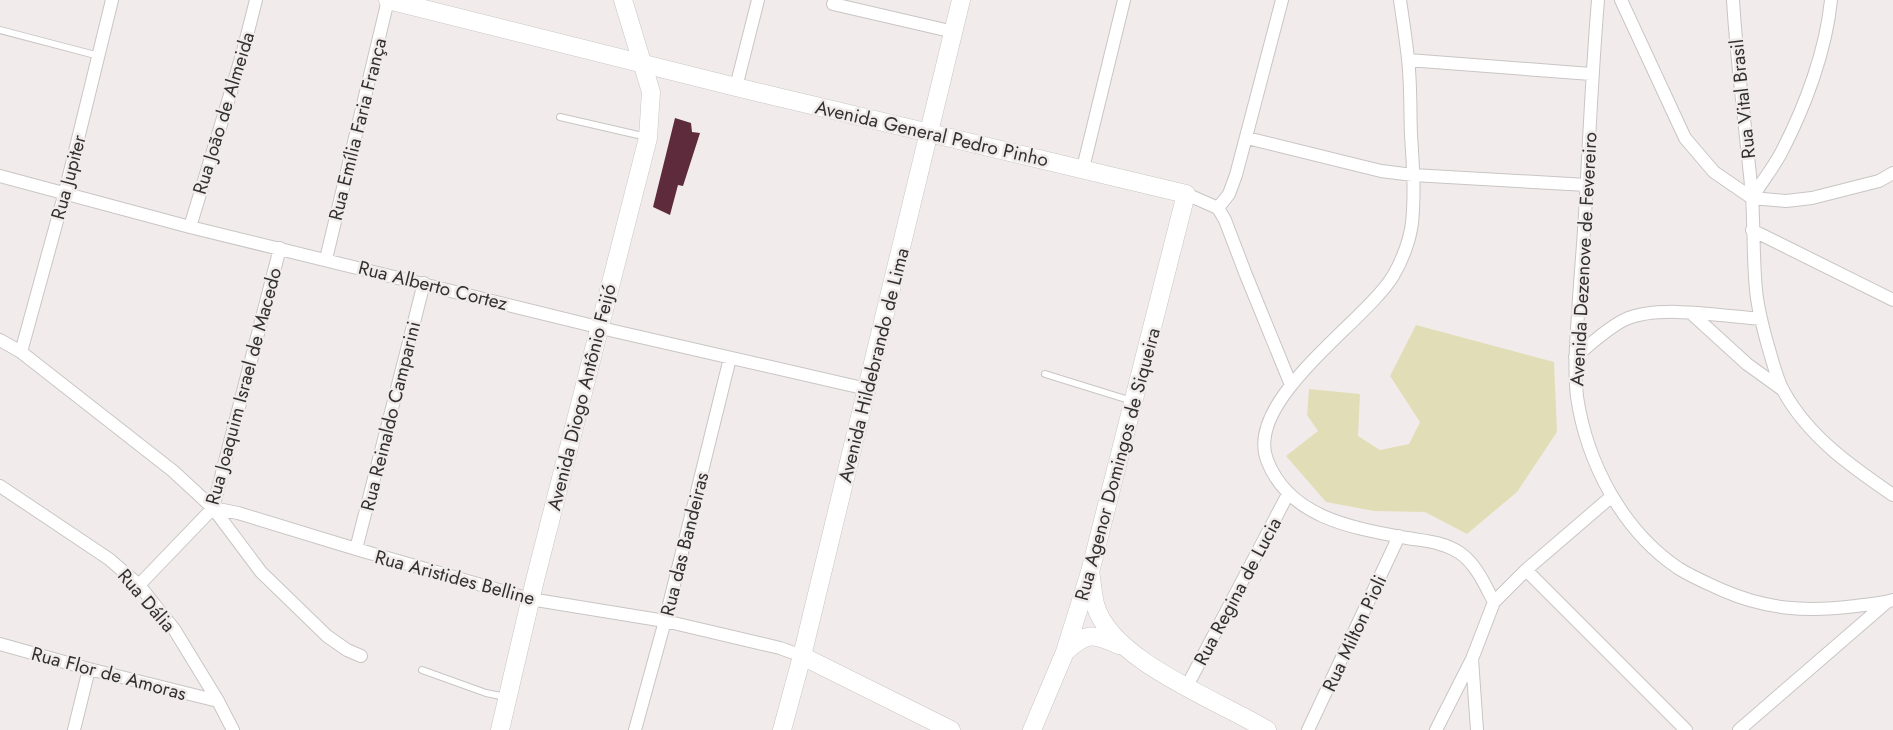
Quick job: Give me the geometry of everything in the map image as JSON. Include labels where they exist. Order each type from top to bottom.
[{"type":"street","name":"Rua Jupiter","points":[[21,352],[65,192],[112,0]]},
{"type":"street","name":"Rua João de Almeida","points":[[190,227],[242,55],[256,0]]},
{"type":"street","name":"Avenida General Pedro Pinho","points":[[388,0],[643,64],[1083,168],[1186,194],[1218,208]]},
{"type":"street","name":"Rua Emília Faria França","points":[[326,259],[388,0]]},
{"type":"street","name":"Avenida Diogo Antônio Feijó","points":[[503,728],[530,598],[648,138],[651,92],[624,0]]},
{"type":"street","points":[[736,86],[758,0]]},
{"type":"street","name":"Avenida Hildebrando de Lima","points":[[782,730],[802,656],[961,0]]},
{"type":"street","points":[[1083,168],[1124,0]]},
{"type":"street","points":[[1282,0],[1247,138],[1229,194],[1218,208],[1225,220],[1291,384]]},
{"type":"street","points":[[1400,0],[1408,60],[1413,175],[1411,230],[1401,259],[1387,285],[1291,384],[1271,417],[1265,438],[1267,459],[1277,479],[1288,494],[1308,509],[1338,522],[1449,546],[1462,554],[1484,582],[1494,602]]},
{"type":"street","name":"Avenida Dezenove de Fevereiro","points":[[1598,0],[1591,74],[1587,185],[1575,357],[1577,397],[1586,433],[1593,456],[1612,496],[1636,529],[1677,567],[1696,578],[1730,593],[1760,603],[1789,608],[1823,610],[1891,600]]},
{"type":"street","points":[[1621,0],[1685,138],[1714,172],[1752,198],[1786,201],[1812,198],[1878,181],[1893,173]]},
{"type":"street","name":"Rua Vital Brasil","points":[[1733,0],[1737,61],[1752,198],[1756,292],[1760,319],[1783,390]]},
{"type":"street","points":[[1752,198],[1781,153],[1797,118],[1828,28],[1831,0]]},
{"type":"street","points":[[833,4],[954,32]]},
{"type":"street","points":[[1408,60],[1591,74]]},
{"type":"street","points":[[1247,138],[1381,171],[1413,175],[1587,185]]},
{"type":"street","name":"Rua Alberto Cortez","points":[[0,176],[190,227],[598,327],[867,389]]},
{"type":"street","name":"Rua Agenor Domingos de Siqueira","points":[[1032,730],[1065,652],[1090,572],[1135,402],[1186,194]]},
{"type":"street","points":[[1752,230],[1893,300]]},
{"type":"street","name":"Rua Joaquim Israel de Macedo","points":[[139,585],[213,508],[280,248]]},
{"type":"street","name":"Rua Reinaldo Camparini","points":[[356,550],[424,283]]},
{"type":"street","points":[[1575,357],[1612,327],[1637,315],[1654,312],[1691,313],[1760,319]]},
{"type":"street","points":[[1691,313],[1747,364],[1783,390],[1797,413],[1821,439],[1851,466],[1893,495]]},
{"type":"street","points":[[0,340],[21,352],[173,472],[213,508],[261,572],[327,636],[347,650],[361,656]]},
{"type":"street","name":"Rua das Bandeiras","points":[[635,730],[665,621],[730,358]]},
{"type":"street","name":"Rua Dália","points":[[0,486],[109,559],[139,585],[174,629],[218,701],[233,730]]},
{"type":"street","name":"Rua Regina de Lucia","points":[[1186,688],[1288,494]]},
{"type":"street","points":[[1436,730],[1472,659],[1494,602],[1526,570],[1612,496]]},
{"type":"street","name":"Rua Aristides Belline","points":[[213,508],[238,513],[356,550],[530,598],[665,621],[780,648],[802,656],[951,730]]},
{"type":"street","name":"Rua Milton Pioli","points":[[1308,730],[1399,536]]},
{"type":"street","points":[[1526,570],[1686,730]]},
{"type":"street","points":[[1090,572],[1095,604],[1107,627],[1123,647]]},
{"type":"street","points":[[1739,730],[1891,600]]},
{"type":"street","points":[[1065,652],[1082,638],[1097,636],[1123,647],[1186,688],[1267,730]]},
{"type":"street","name":"Rua Flor de Amoras","points":[[0,644],[89,669],[218,701]]},
{"type":"street","points":[[1472,659],[1477,730]]},
{"type":"street","points":[[74,730],[89,669]]},
{"type":"lane","points":[[0,30],[99,56]]},
{"type":"lane","points":[[560,117],[648,138]]},
{"type":"lane","points":[[1045,374],[1135,402]]},
{"type":"lane","points":[[422,670],[486,693],[508,698]]},
{"type":"shaded area","points":[[1416,325],[1554,362],[1557,432],[1517,492],[1467,534],[1425,512],[1374,511],[1326,502],[1286,456],[1318,431],[1307,415],[1309,389],[1360,394],[1358,436],[1380,450],[1409,444],[1420,422],[1390,376]]},
{"type":"building","points":[[675,118],[691,123],[692,132],[700,133],[683,186],[678,185],[670,215],[653,207]]}]
